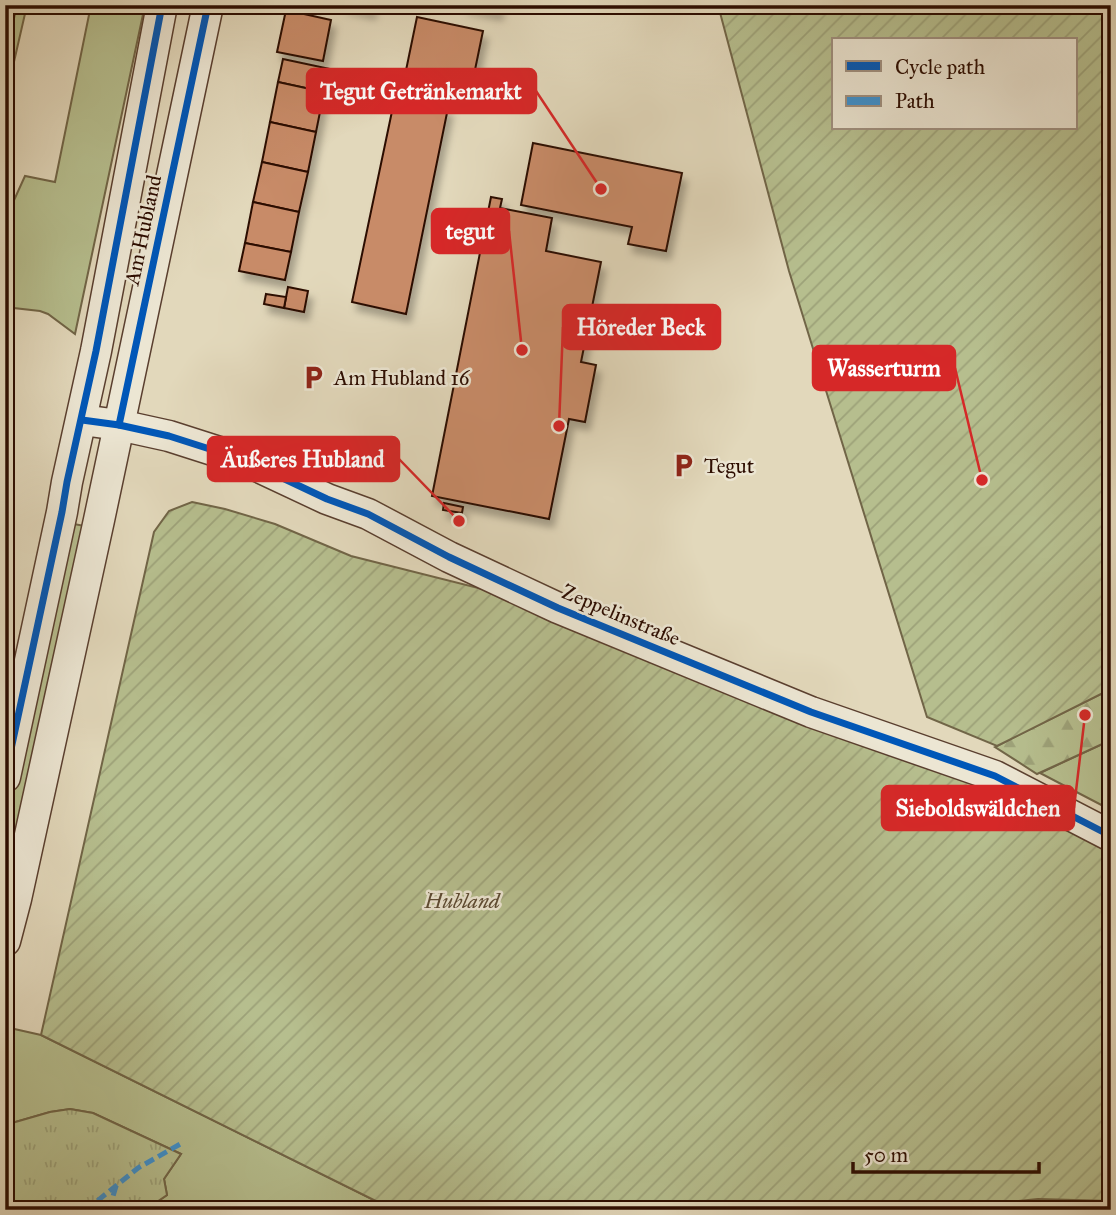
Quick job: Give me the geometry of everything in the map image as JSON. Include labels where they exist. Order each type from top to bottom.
[{"type":"street","name":"Am Hubland","points":[[5,777],[82,420],[162,5]]},
{"type":"street","name":"Am Hubland","points":[[5,941],[208,5]]},
{"type":"street","points":[[82,420],[119,425]]},
{"type":"street","name":"Zeppelinstraße","points":[[119,425],[169,436],[244,460],[327,499],[368,514],[449,557],[558,608],[811,712],[995,776],[1111,836]]},
{"type":"green space","points":[[17,5],[27,5],[5,101],[5,58]]},
{"type":"green space","points":[[91,5],[145,5],[75,334],[48,314],[5,307],[5,220],[25,176],[55,182]]},
{"type":"green space","points":[[718,5],[1111,5],[1111,689],[997,746],[927,717],[789,271]]},
{"type":"green space","name":"Hubland","points":[[192,502],[275,524],[351,556],[558,608],[1111,836],[1111,1201],[1038,1199],[934,1210],[394,1210],[41,1035],[154,532],[169,511]]},
{"type":"green space","points":[[68,523],[85,526],[5,888],[5,819]]},
{"type":"green space","points":[[1111,689],[1111,740],[1037,774],[995,747]]},
{"type":"green space","points":[[1111,740],[1111,810],[1040,773]]},
{"type":"green space","points":[[10,1028],[41,1035],[394,1210],[145,1210],[167,1195],[164,1179],[181,1154],[93,1113],[70,1109],[5,1125],[5,1047]]},
{"type":"green space","points":[[70,1109],[93,1113],[181,1154],[164,1179],[167,1195],[145,1210],[5,1210],[5,1125]]},
{"type":"green space","points":[[1038,1199],[1111,1201],[1111,1210],[934,1210]]},
{"type":"building","points":[[342,5],[372,5],[371,11]]},
{"type":"building","points":[[462,5],[499,5],[498,12]]},
{"type":"building","points":[[286,10],[331,20],[323,61],[277,52]]},
{"type":"building","points":[[417,17],[483,31],[470,94],[404,80]]},
{"type":"building","points":[[283,59],[330,69],[324,92],[278,82]]},
{"type":"building","points":[[278,82],[324,92],[316,132],[270,122]]},
{"type":"building","points":[[395,97],[448,108],[406,314],[352,302]]},
{"type":"building","points":[[270,122],[316,132],[308,172],[262,162]]},
{"type":"building","points":[[533,143],[682,173],[666,251],[628,244],[632,227],[521,205]]},
{"type":"building","points":[[262,162],[308,172],[299,212],[253,202]]},
{"type":"building","points":[[491,197],[502,199],[500,208],[552,218],[546,251],[601,262],[581,362],[596,365],[585,422],[569,419],[549,519],[432,496]]},
{"type":"building","points":[[253,202],[299,212],[291,252],[245,243]]},
{"type":"building","points":[[245,243],[291,252],[285,280],[239,271]]},
{"type":"building","points":[[288,287],[308,291],[304,312],[284,308]]},
{"type":"building","points":[[266,294],[286,297],[284,308],[264,304]]},
{"type":"building","points":[[444,503],[463,507],[462,513],[443,510]]},
{"type":"marked path","points":[[86,1210],[138,1168],[182,1143]]},
{"type":"marked path","points":[[109,1210],[116,1186]]},
{"type":"cycle path","points":[[5,777],[96,351],[162,5]]},
{"type":"cycle path","points":[[119,425],[208,5]]},
{"type":"cycle path","points":[[82,420],[169,436],[244,460],[327,499],[368,514],[449,557],[558,608],[811,712],[995,776],[1111,836]]},
{"type":"place","name":"Tegut Getränkemarkt","points":[[601,189]]},
{"type":"place","name":"tegut","points":[[522,350]]},
{"type":"place","name":"Am Hubland 16","points":[[314,378]]},
{"type":"place","name":"Höreder Beck","points":[[559,426]]},
{"type":"place","name":"Tegut","points":[[684,466]]},
{"type":"place","name":"Wasserturm","points":[[982,480]]},
{"type":"place","name":"Äußeres Hubland","points":[[459,521]]},
{"type":"place","name":"Sieboldswäldchen","points":[[1085,715]]}]
